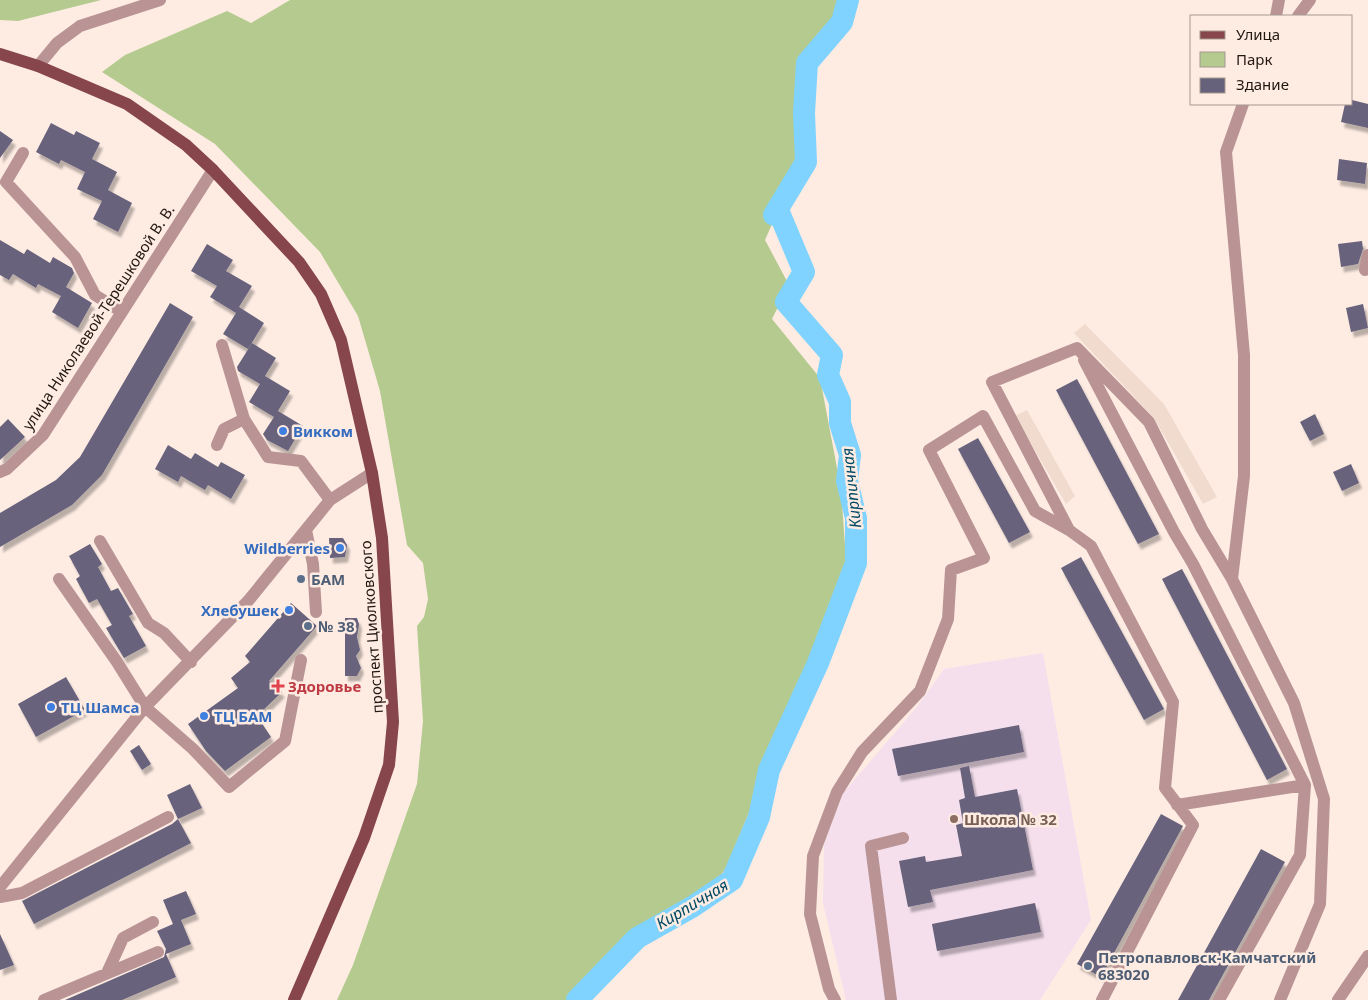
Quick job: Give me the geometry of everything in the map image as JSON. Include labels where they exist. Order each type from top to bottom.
[{"type":"main road","name":"проспект Циолковского","points":[[0,54],[38,66],[127,104],[186,145],[213,170],[299,262],[321,294],[341,340],[372,473],[382,538],[393,722],[389,765],[364,838],[294,1000]]},
{"type":"street","points":[[38,66],[56,43],[80,26],[160,0]]},
{"type":"street","points":[[1276,15],[1279,0]]},
{"type":"street","points":[[1299,15],[1310,0]]},
{"type":"street","points":[[1232,579],[1244,476],[1244,355],[1226,152],[1242,105]]},
{"type":"street","points":[[23,153],[6,182],[75,257],[95,295],[122,312]]},
{"type":"street","name":"улица Николаевой-Терешковой В. В.","points":[[0,472],[7,469],[43,435],[213,170]]},
{"type":"street","points":[[1365,270],[1368,255]]},
{"type":"street","points":[[222,345],[244,419],[268,457],[301,461],[330,500]]},
{"type":"street","points":[[1077,348],[1149,422],[1202,529],[1232,579],[1294,703],[1324,799],[1320,904],[1280,1000]]},
{"type":"street","points":[[1069,530],[992,382],[1077,348]]},
{"type":"street","points":[[1077,348],[1174,532],[1193,564],[1305,785],[1300,856],[1219,1000]]},
{"type":"street","points":[[835,1000],[829,989],[810,914],[814,856],[836,792],[862,752],[920,691],[948,619],[951,570],[984,558],[929,450],[983,416],[1035,511],[1069,530],[1091,546],[1173,702],[1165,788],[1193,825],[1102,1000]]},
{"type":"street","points":[[217,445],[224,429],[244,419]]},
{"type":"street","points":[[0,887],[145,707],[192,662],[248,601],[330,500],[372,473]]},
{"type":"street","points":[[306,530],[312,564],[316,612]]},
{"type":"street","points":[[100,541],[148,623],[164,633],[192,662]]},
{"type":"street","points":[[59,579],[118,662],[145,707],[193,749],[229,787],[285,741],[300,660]]},
{"type":"street","points":[[1177,805],[1305,785]]},
{"type":"street","points":[[0,897],[22,893],[168,817]]},
{"type":"street","points":[[891,1000],[871,846],[903,838]]},
{"type":"street","points":[[108,973],[122,938],[153,922]]},
{"type":"street","points":[[44,1000],[158,952]]},
{"type":"street","points":[[1338,1000],[1368,956]]},
{"type":"shaded area","points":[[1085,324],[1164,404],[1217,497],[1203,504],[1154,418],[1074,333]]},
{"type":"shaded area","points":[[1027,410],[1075,496],[1066,504],[1015,416]]},
{"type":"shaded area","name":"Школа № 32","points":[[1043,653],[1091,920],[1040,1000],[846,1000],[823,903],[824,844],[843,793],[916,708],[944,669]]},
{"type":"green space","points":[[0,0],[101,0],[18,21],[0,20]]},
{"type":"green space","points":[[290,0],[853,0],[847,6],[829,45],[799,72],[799,163],[765,240],[789,285],[772,319],[820,378],[841,489],[846,559],[830,619],[725,870],[688,914],[623,948],[575,1000],[337,1000],[353,965],[417,784],[423,721],[417,626],[424,617],[428,599],[423,563],[407,545],[380,391],[358,316],[320,252],[215,144],[102,72],[125,55],[227,11],[251,23]]},
{"type":"building","points":[[1353,100],[1368,104],[1368,128],[1341,122],[1345,105],[1353,105]]},
{"type":"building","points":[[51,123],[74,135],[76,131],[100,143],[92,159],[117,172],[108,190],[132,203],[118,232],[93,219],[102,201],[77,189],[85,172],[61,160],[59,164],[36,152]]},
{"type":"building","points":[[0,131],[13,140],[0,158]]},
{"type":"building","points":[[1339,159],[1367,163],[1365,184],[1337,180]]},
{"type":"building","points":[[0,240],[24,254],[27,249],[50,263],[53,257],[72,268],[74,273],[66,287],[92,303],[78,328],[52,312],[61,296],[38,284],[36,288],[13,274],[9,280],[0,275]]},
{"type":"building","points":[[1362,241],[1363,249],[1358,264],[1341,267],[1338,244]]},
{"type":"building","points":[[207,244],[233,260],[226,271],[252,286],[239,307],[264,323],[248,349],[223,334],[236,313],[210,297],[217,286],[191,271]]},
{"type":"building","points":[[170,303],[193,317],[102,475],[72,505],[0,547],[0,513],[56,480],[80,457]]},
{"type":"building","points":[[1363,304],[1368,328],[1351,332],[1346,308]]},
{"type":"building","points":[[252,343],[276,358],[265,376],[290,391],[278,411],[303,426],[288,451],[267,440],[263,434],[274,417],[249,402],[260,384],[238,371],[237,367]]},
{"type":"building","points":[[1077,379],[1159,534],[1138,544],[1056,390]]},
{"type":"building","points":[[1315,414],[1324,434],[1310,441],[1300,422]]},
{"type":"building","points":[[8,419],[25,437],[0,460],[0,427]]},
{"type":"building","points":[[978,438],[1030,532],[1009,543],[958,449]]},
{"type":"building","points":[[168,445],[191,459],[195,453],[218,467],[221,462],[245,475],[231,499],[208,485],[205,490],[181,476],[178,482],[155,469]]},
{"type":"building","points":[[1351,464],[1359,483],[1342,491],[1333,472]]},
{"type":"building","points":[[329,538],[343,538],[347,545],[345,557],[330,558]]},
{"type":"building","points":[[90,544],[102,564],[98,567],[111,591],[118,588],[133,614],[129,616],[146,646],[124,658],[106,628],[112,625],[97,599],[89,603],[76,579],[80,576],[69,556]]},
{"type":"building","points":[[1081,557],[1164,709],[1144,720],[1061,568]]},
{"type":"building","points":[[1182,569],[1287,769],[1267,780],[1162,579]]},
{"type":"building","points":[[291,603],[317,626],[269,681],[282,692],[257,716],[271,737],[225,771],[206,751],[188,724],[238,688],[231,678],[250,662],[245,656]]},
{"type":"building","points":[[345,618],[357,618],[359,624],[357,637],[360,650],[356,656],[361,668],[357,676],[345,676]]},
{"type":"building","name":"ТЦ Шамса","points":[[66,677],[85,710],[36,737],[18,704]]},
{"type":"building","points":[[1019,725],[1024,752],[898,776],[892,749]]},
{"type":"building","points":[[139,745],[151,764],[142,770],[130,751]]},
{"type":"building","points":[[969,766],[975,797],[1017,789],[1033,870],[930,890],[933,902],[908,907],[899,861],[925,856],[926,862],[962,856],[956,825],[963,823],[959,800],[965,798],[960,768]]},
{"type":"building","points":[[190,784],[202,808],[178,819],[167,795]]},
{"type":"building","points":[[1161,814],[1183,826],[1101,977],[1077,964]]},
{"type":"building","points":[[178,819],[191,843],[34,924],[22,901],[172,824]]},
{"type":"building","points":[[1261,849],[1285,862],[1209,1000],[1178,1000]]},
{"type":"building","points":[[186,891],[196,914],[181,920],[191,944],[166,954],[176,977],[122,1000],[65,1000],[164,957],[166,949],[157,931],[173,924],[163,900]]},
{"type":"building","points":[[1035,903],[1041,932],[937,951],[932,924]]},
{"type":"building","points":[[0,934],[14,965],[0,970]]},
{"type":"waterway","name":"Кирпичная","points":[[577,1000],[637,938],[692,907],[732,880],[759,817],[769,770],[818,663],[856,563],[856,518],[847,481],[850,455],[840,423],[840,402],[828,375],[832,355],[786,302],[804,272],[778,210],[774,215],[806,162],[804,113],[807,63],[842,22],[848,0]]},
{"type":"place","name":"Викком","points":[[283,431]]},
{"type":"place","name":"Wildberries","points":[[340,548]]},
{"type":"place","name":"БАМ","points":[[301,579]]},
{"type":"place","name":"Хлебушек","points":[[289,610]]},
{"type":"place","name":"№ 38","points":[[308,626]]},
{"type":"place","name":"Здоровье","points":[[278,686]]},
{"type":"place","name":"ТЦ Шамса","points":[[51,707]]},
{"type":"place","name":"ТЦ БАМ","points":[[204,716]]},
{"type":"place","name":"Школа № 32","points":[[954,819]]},
{"type":"place","name":"Петропавловск-Камчатский 683020","points":[[1088,966]]}]
